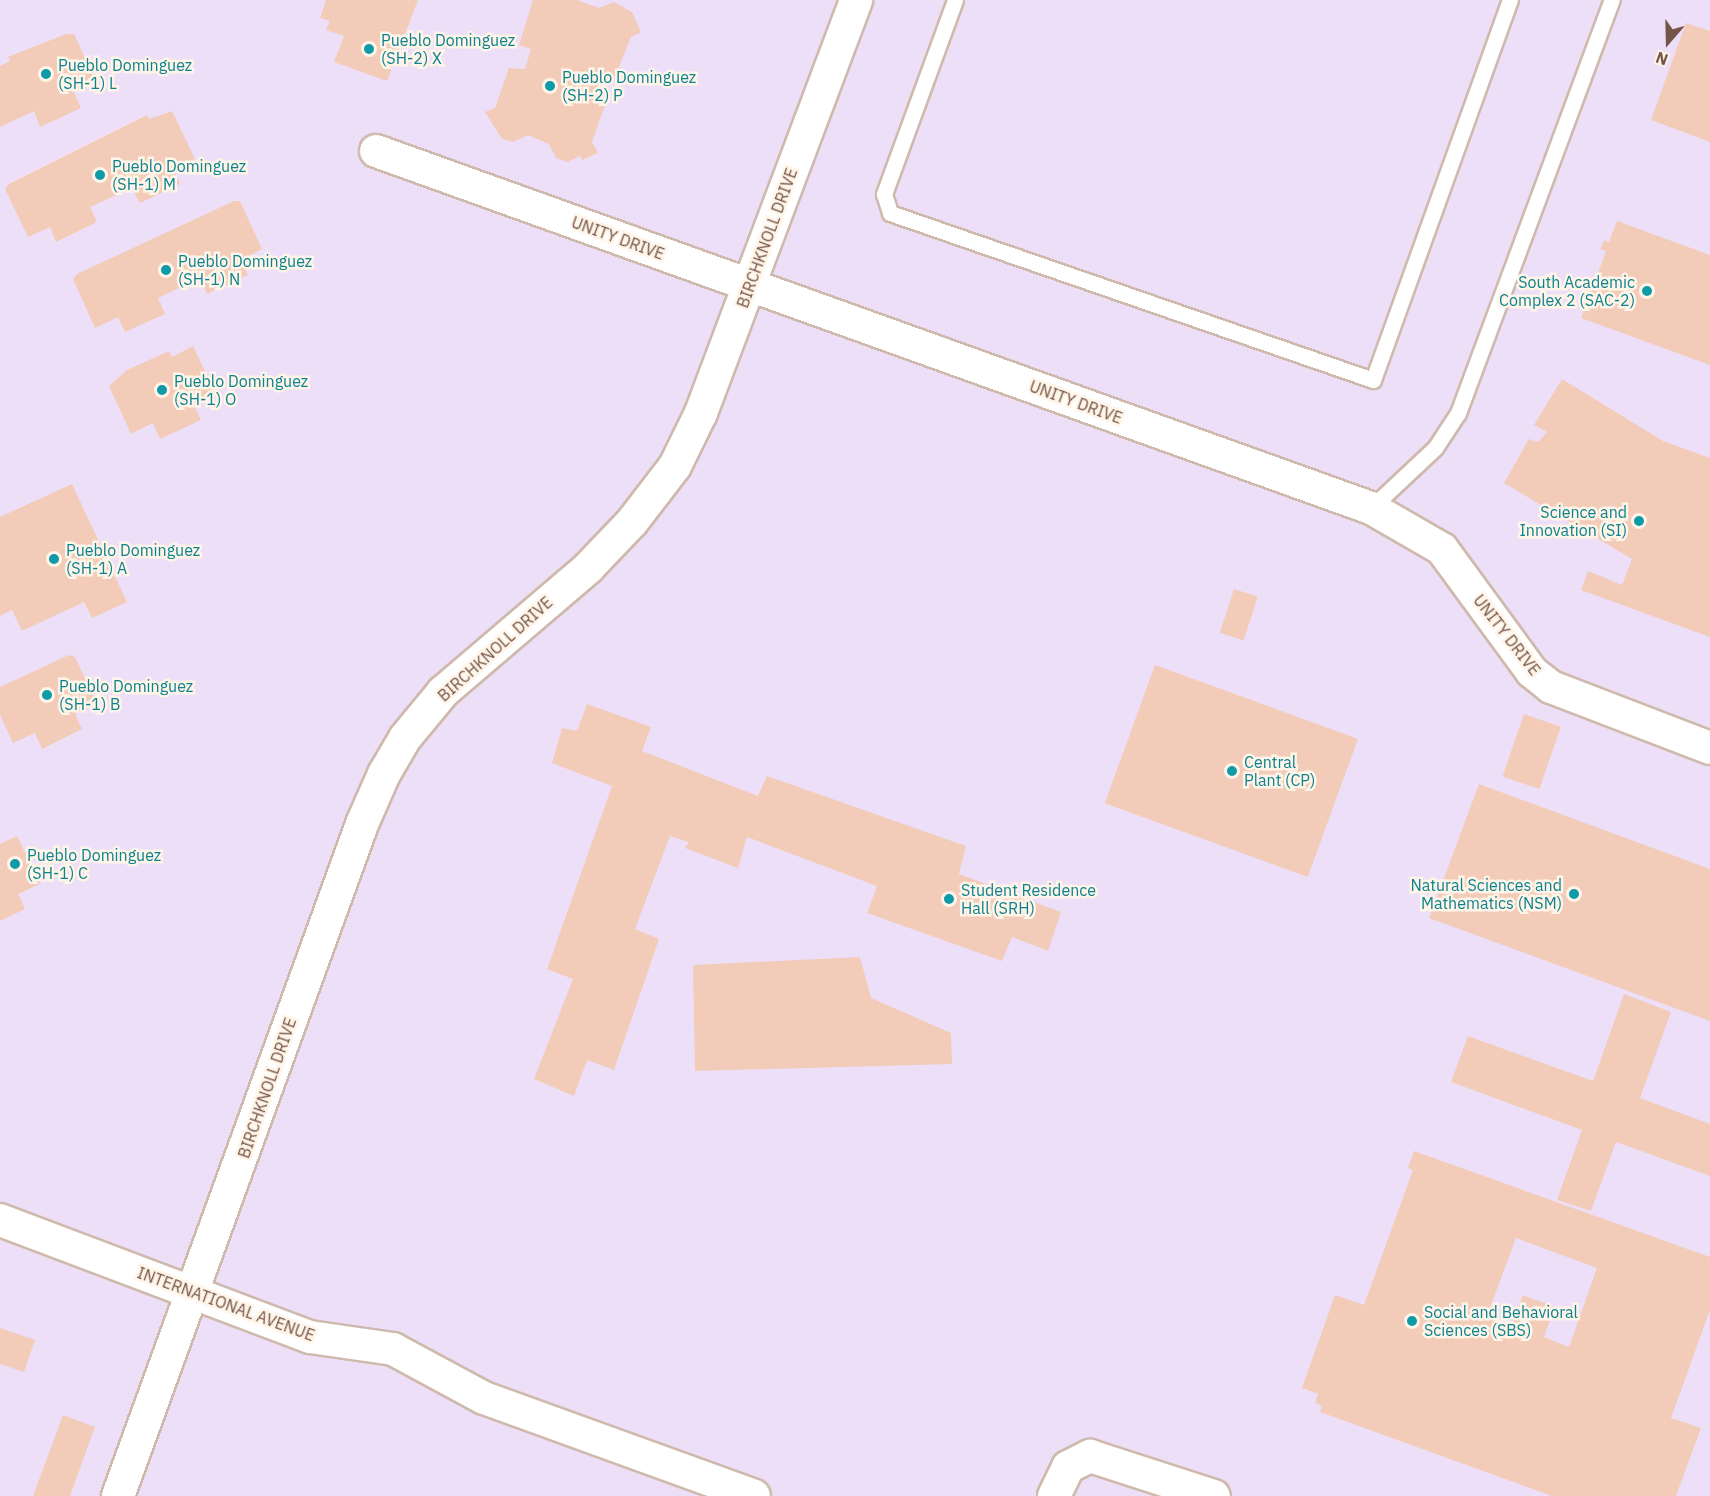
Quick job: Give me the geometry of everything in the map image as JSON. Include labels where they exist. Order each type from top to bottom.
[{"type":"street","name":"BIRCHKNOLL DRIVE","points":[[118,1496],[362,824],[384,774],[405,738],[444,692],[588,568],[675,466],[701,414],[856,0]]},
{"type":"street","name":"UNITY DRIVE","points":[[376,151],[1371,508],[1442,549],[1532,672],[1551,687],[1710,748]]},
{"type":"street","name":"INTERNATIONAL AVENUE","points":[[0,1220],[310,1337],[393,1349],[484,1398],[754,1496]]},
{"type":"street","points":[[1054,1496],[1068,1467],[1090,1456],[1214,1496]]},
{"type":"lane","points":[[956,0],[884,194],[891,213],[1373,380],[1510,0]]},
{"type":"lane","points":[[1371,508],[1435,448],[1458,413],[1612,0]]},
{"type":"shaded area","points":[[0,0],[1710,0],[1710,1496],[0,1496]]},
{"type":"building","name":"Pueblo Dominguez (SH-2) X","points":[[326,0],[418,0],[387,81],[334,62],[344,36],[326,30],[330,21],[320,18]]},
{"type":"building","name":"Pueblo Dominguez (SH-2) P","points":[[533,0],[577,0],[599,8],[614,2],[632,12],[641,32],[631,37],[615,77],[602,75],[594,95],[606,102],[592,142],[598,153],[582,160],[580,156],[567,162],[556,158],[549,144],[528,135],[513,142],[502,139],[485,112],[495,108],[509,68],[525,69],[531,49],[519,45]]},
{"type":"building","points":[[1686,23],[1710,31],[1710,142],[1651,120]]},
{"type":"building","name":"Pueblo Dominguez (SH-1) L","points":[[66,34],[74,34],[96,82],[74,92],[81,108],[40,127],[34,111],[0,127],[0,66],[10,61],[8,57]]},
{"type":"building","name":"Pueblo Dominguez (SH-1) M","points":[[172,111],[195,159],[173,169],[180,184],[140,203],[132,188],[90,207],[97,222],[56,242],[50,227],[28,237],[5,189],[9,184],[147,115],[149,119]]},
{"type":"building","name":"Pueblo Dominguez (SH-1) N","points":[[234,201],[240,201],[262,249],[241,260],[248,275],[207,294],[200,278],[158,298],[165,314],[125,332],[118,317],[95,328],[73,279],[77,274]]},
{"type":"building","name":"South Academic Complex 2 (SAC-2)","points":[[1617,221],[1710,255],[1710,365],[1581,318],[1589,297],[1583,295],[1587,285],[1593,287],[1606,251],[1600,249],[1604,240],[1609,242]]},
{"type":"building","name":"Pueblo Dominguez (SH-1) O","points":[[193,346],[216,394],[194,405],[201,420],[160,439],[153,423],[131,434],[109,386],[127,370],[169,351],[172,357]]},
{"type":"building","name":"Science and Innovation (SI)","points":[[1562,379],[1663,441],[1710,458],[1710,637],[1581,590],[1588,571],[1622,585],[1632,559],[1504,483],[1529,439],[1538,442],[1547,432],[1534,425]]},
{"type":"building","name":"Pueblo Dominguez (SH-1) A","points":[[72,484],[127,602],[92,618],[84,602],[22,631],[12,610],[0,616],[0,517]]},
{"type":"building","points":[[1234,589],[1258,597],[1244,640],[1220,633]]},
{"type":"building","name":"Pueblo Dominguez (SH-1) B","points":[[69,655],[75,657],[97,704],[75,714],[82,729],[42,749],[35,733],[13,743],[0,715],[0,687]]},
{"type":"building","name":"Central Plant (CP)","points":[[1155,665],[1358,739],[1308,877],[1105,803]]},
{"type":"building","name":"Student Residence Hall (SRH)","points":[[587,704],[651,727],[642,751],[758,796],[767,776],[966,846],[959,874],[1061,912],[1048,951],[1012,937],[1002,961],[867,913],[877,886],[747,837],[738,868],[685,848],[689,842],[670,836],[635,929],[659,939],[614,1070],[587,1060],[574,1096],[534,1079],[573,979],[547,969],[612,786],[552,763],[562,728],[577,731]]},
{"type":"building","points":[[1524,714],[1561,727],[1539,789],[1503,776]]},
{"type":"building","name":"Natural Sciences and Mathematics (NSM)","points":[[1479,784],[1710,869],[1710,1021],[1429,918]]},
{"type":"building","name":"Pueblo Dominguez (SH-1) C","points":[[17,836],[40,884],[18,894],[25,909],[0,921],[0,844]]},
{"type":"building","points":[[860,957],[871,998],[951,1033],[952,1064],[695,1071],[693,965]]},
{"type":"building","points":[[1624,994],[1671,1012],[1640,1098],[1710,1124],[1710,1176],[1616,1142],[1591,1211],[1557,1200],[1582,1130],[1451,1082],[1468,1036],[1593,1081]]},
{"type":"building","name":"Social and Behavioral Sciences (SBS)","points":[[1414,1151],[1710,1257],[1710,1310],[1671,1418],[1701,1428],[1676,1496],[1552,1496],[1320,1412],[1322,1406],[1315,1403],[1318,1394],[1302,1388],[1335,1295],[1364,1305],[1413,1170],[1408,1168]],"holes":[[[1516,1238],[1597,1268],[1569,1347],[1544,1337],[1555,1307],[1523,1295],[1512,1325],[1487,1316]]]},
{"type":"building","points":[[0,1328],[35,1340],[24,1372],[0,1364]]},
{"type":"building","points":[[63,1415],[95,1427],[70,1496],[33,1496]]},
{"type":"place","name":"Pueblo Dominguez (SH-2) X","points":[[369,49]]},
{"type":"place","name":"Pueblo Dominguez (SH-1) L","points":[[46,74]]},
{"type":"place","name":"Pueblo Dominguez (SH-2) P","points":[[550,86]]},
{"type":"place","name":"Pueblo Dominguez (SH-1) M","points":[[100,175]]},
{"type":"place","name":"Pueblo Dominguez (SH-1) N","points":[[166,270]]},
{"type":"place","name":"South Academic Complex 2 (SAC-2)","points":[[1647,291]]},
{"type":"place","name":"Pueblo Dominguez (SH-1) O","points":[[162,390]]},
{"type":"place","name":"Science and Innovation (SI)","points":[[1639,521]]},
{"type":"place","name":"Pueblo Dominguez (SH-1) A","points":[[54,559]]},
{"type":"place","name":"Pueblo Dominguez (SH-1) B","points":[[47,695]]},
{"type":"place","name":"Central Plant (CP)","points":[[1232,771]]},
{"type":"place","name":"Pueblo Dominguez (SH-1) C","points":[[15,864]]},
{"type":"place","name":"Natural Sciences and Mathematics (NSM)","points":[[1574,894]]},
{"type":"place","name":"Student Residence Hall (SRH)","points":[[949,899]]},
{"type":"place","name":"Social and Behavioral Sciences (SBS)","points":[[1412,1321]]}]
